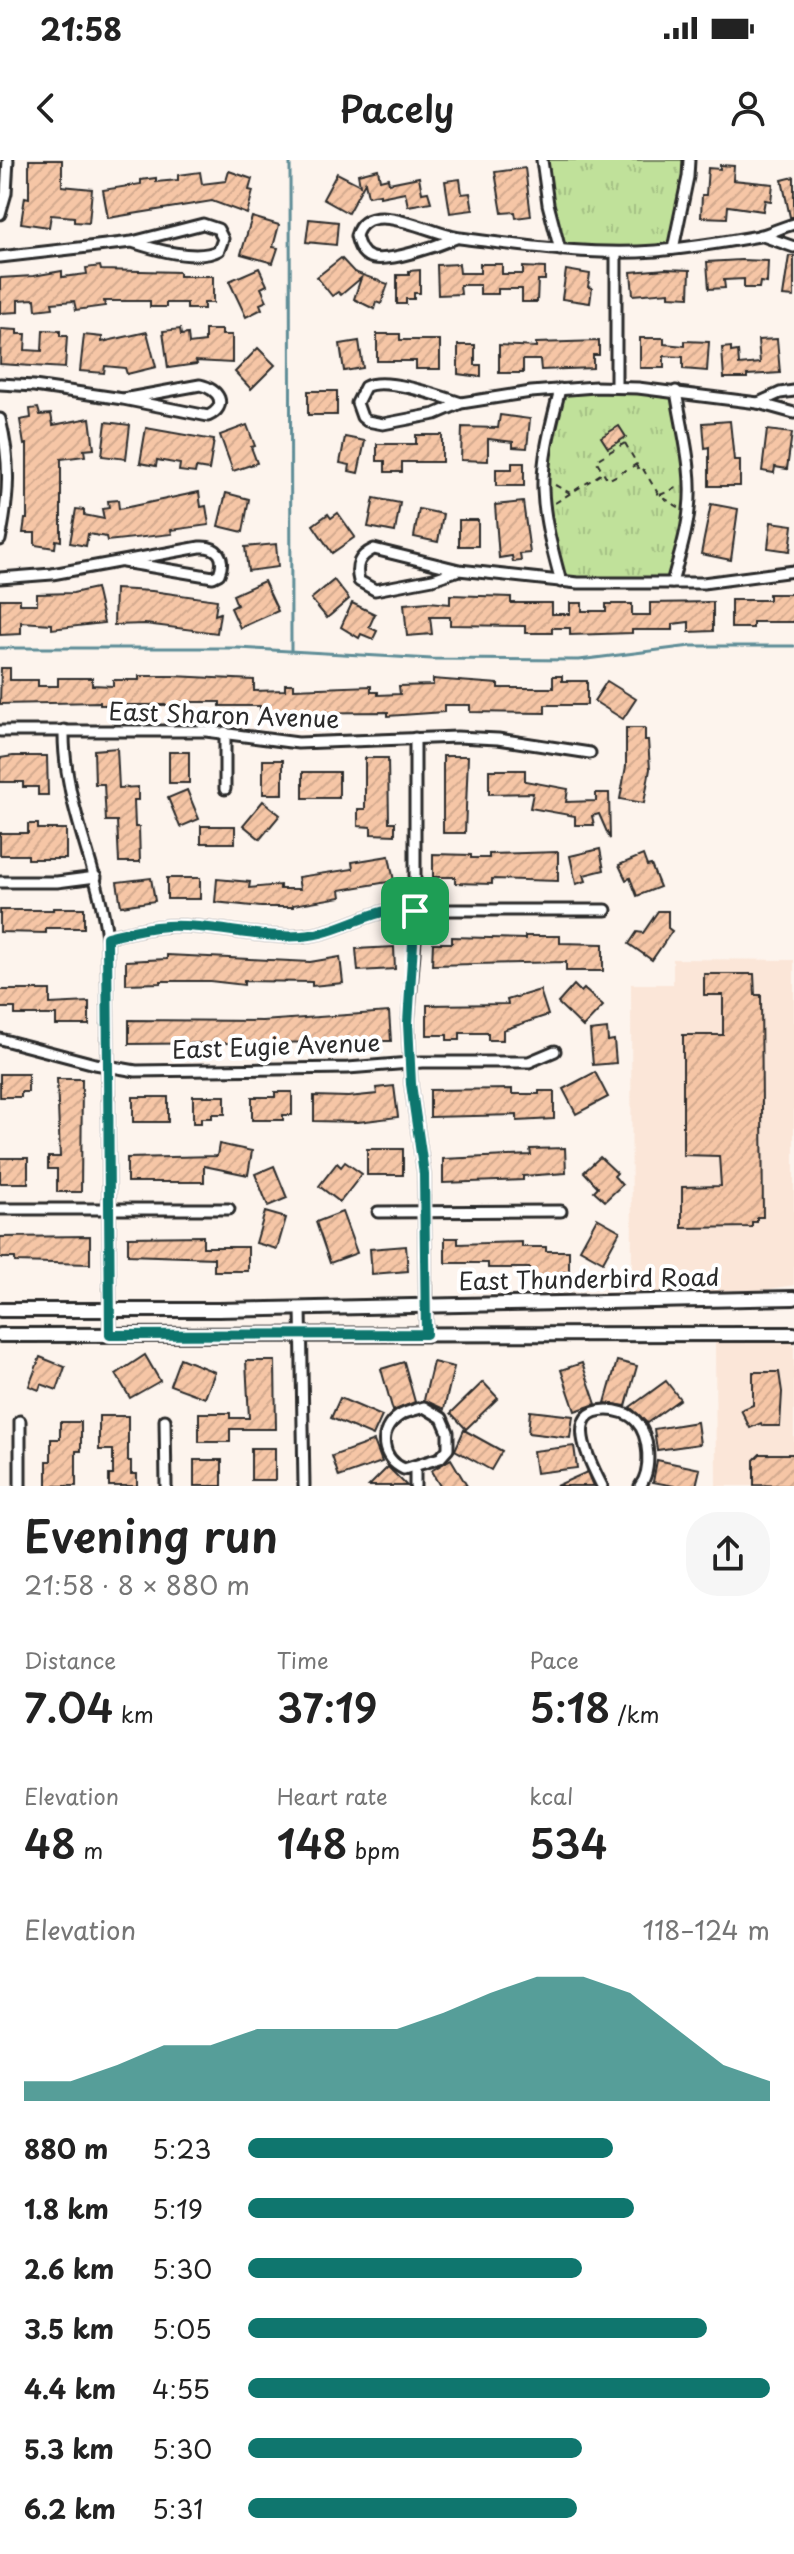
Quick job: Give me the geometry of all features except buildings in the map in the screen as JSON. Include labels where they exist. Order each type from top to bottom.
[{"type":"main road","name":"East Thunderbird Road","points":[[0,1310],[301,1308],[794,1298]]},
{"type":"main road","points":[[0,1335],[794,1334]]},
{"type":"street","points":[[0,214],[6,193],[8,160]]},
{"type":"street","points":[[542,160],[548,204],[560,250]]},
{"type":"street","points":[[673,249],[689,160]]},
{"type":"street","points":[[456,238],[437,246],[378,258],[367,256],[356,236],[361,225],[374,217],[437,230],[456,238],[616,253],[673,249],[760,235],[794,224]]},
{"type":"street","points":[[0,257],[132,242],[203,224],[218,229],[223,239],[219,250],[206,255],[156,250],[132,242]]},
{"type":"street","points":[[760,235],[794,247]]},
{"type":"street","points":[[616,253],[616,387]]},
{"type":"street","points":[[461,403],[434,394],[377,383],[365,387],[357,403],[362,417],[383,424],[435,414],[461,403],[560,389],[616,387],[676,391],[758,403],[794,413]]},
{"type":"street","points":[[0,384],[123,399],[208,416],[218,408],[220,400],[211,387],[200,385],[123,399]]},
{"type":"street","points":[[560,389],[549,433],[543,479],[544,510],[561,582]]},
{"type":"street","points":[[672,583],[689,509],[690,482],[676,391]]},
{"type":"street","points":[[758,403],[780,393],[794,391]]},
{"type":"street","points":[[0,419],[8,451],[9,486],[0,540]]},
{"type":"street","points":[[0,578],[52,574],[207,547],[220,552],[222,559],[219,574],[213,577],[123,562]]},
{"type":"street","points":[[459,570],[433,579],[375,590],[359,581],[358,564],[361,557],[374,549],[459,570],[561,582],[703,583],[794,571]]},
{"type":"street","points":[[64,730],[66,780],[96,877],[107,937],[110,1335]]},
{"type":"street","name":"East Sharon Avenue","points":[[0,731],[225,732],[298,743],[415,738],[498,739],[590,753]]},
{"type":"street","points":[[225,732],[225,789]]},
{"type":"street","points":[[415,738],[415,911],[408,1023],[424,1174],[426,1334]]},
{"type":"street","points":[[0,882],[57,882],[96,877]]},
{"type":"street","points":[[107,937],[168,926],[249,935],[303,936],[331,930],[371,913],[390,910],[606,910]]},
{"type":"street","name":"East Eugie Avenue","points":[[0,1039],[136,1071],[529,1062],[555,1051]]},
{"type":"street","points":[[0,1209],[229,1209]]},
{"type":"street","points":[[378,1212],[561,1211]]},
{"type":"street","points":[[301,1308],[304,1486]]},
{"type":"street","points":[[424,1407],[442,1418],[448,1432],[448,1449],[440,1458],[415,1466],[404,1469],[392,1462],[385,1448],[384,1437],[400,1414],[424,1407]]},
{"type":"street","points":[[602,1486],[585,1451],[582,1435],[588,1417],[602,1410],[620,1411],[636,1421],[648,1466],[640,1486]]},
{"type":"street","points":[[165,1420],[166,1486]]},
{"type":"street","points":[[20,1421],[20,1486]]},
{"type":"street","points":[[415,1466],[415,1486]]},
{"type":"path","points":[[635,464],[608,480],[596,460],[625,443],[635,464],[640,471],[643,469],[659,495],[676,508],[689,509]]},
{"type":"path","points":[[544,510],[604,472]]},
{"type":"path","points":[[543,479],[571,493]]},
{"type":"path","points":[[659,495],[690,482]]},
{"type":"shaded area","points":[[673,959],[794,960],[794,1285],[763,1290],[632,1293],[631,984],[673,984]]},
{"type":"shaded area","points":[[715,1342],[794,1342],[794,1486],[716,1486]]},
{"type":"green space","points":[[542,160],[689,160],[673,249],[560,250]]},
{"type":"green space","points":[[560,389],[676,391],[690,482],[672,583],[561,582],[543,489]]},
{"type":"waterway","points":[[290,160],[291,651]]},
{"type":"waterway","points":[[0,648],[238,648],[432,659],[579,660],[691,646],[794,646]]},
{"type":"route","points":[[415,911],[408,1023],[411,1084],[424,1174],[426,1334],[110,1335],[107,937],[168,926],[249,935],[303,936],[331,930],[371,913],[415,911]]}]
